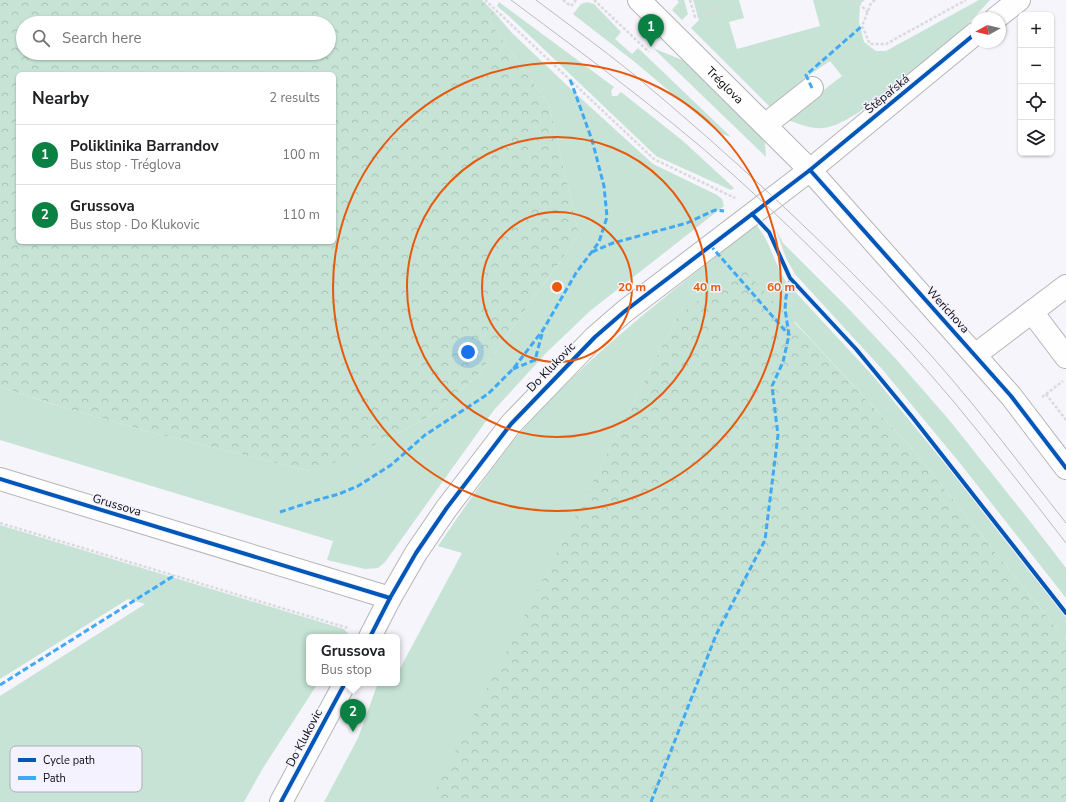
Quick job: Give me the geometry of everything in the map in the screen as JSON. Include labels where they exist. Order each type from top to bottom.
[{"type":"street","name":"Tréglova","points":[[639,0],[810,170]]},
{"type":"street","points":[[1004,12],[1019,0]]},
{"type":"street","name":"Štěpařská","points":[[810,170],[970,38]]},
{"type":"street","points":[[765,125],[812,88]]},
{"type":"street","name":"Do Klukovic","points":[[371,634],[416,553],[446,509],[511,424],[595,337],[631,306],[810,170]]},
{"type":"street","name":"Werichova","points":[[810,170],[975,355],[1010,396],[1066,468]]},
{"type":"street","points":[[975,355],[1066,286]]},
{"type":"street","points":[[1032,312],[1066,357]]},
{"type":"street","name":"Grussova","points":[[0,479],[390,598]]},
{"type":"street","name":"Do Klukovic","points":[[281,802],[343,686]]},
{"type":"path","points":[[485,0],[654,159],[740,200],[752,214]]},
{"type":"path","points":[[563,0],[571,6],[576,0]]},
{"type":"path","points":[[594,0],[649,52]]},
{"type":"path","points":[[690,0],[695,17],[721,8]]},
{"type":"path","points":[[855,0],[868,12]]},
{"type":"path","points":[[875,0],[871,3],[862,26],[870,44],[886,44],[966,0]]},
{"type":"path","points":[[1046,394],[1066,379]]},
{"type":"path","points":[[0,523],[363,634]]},
{"type":"green space","points":[[0,0],[482,0],[494,12],[489,21],[549,105],[579,235],[479,374],[431,415],[412,426],[357,455],[309,471],[150,432],[62,407],[0,387]]},
{"type":"green space","points":[[677,0],[684,0],[688,14],[682,20],[672,10],[679,2]]},
{"type":"green space","points":[[693,0],[739,0],[744,18],[729,22],[737,49],[820,26],[813,0],[865,0],[860,4],[859,22],[864,42],[876,51],[886,51],[979,0],[990,0],[979,12],[970,12],[970,22],[960,33],[858,113],[838,124],[823,128],[798,124],[786,119],[842,76],[830,61],[805,78],[770,107],[691,28],[699,20]]},
{"type":"green space","points":[[499,2],[614,87],[611,91],[612,96],[617,96],[621,92],[683,141],[734,188],[731,190],[656,156],[497,6]]},
{"type":"green space","points":[[587,2],[594,4],[621,32],[615,39],[632,54],[638,48],[731,137],[719,133],[636,63],[573,14],[581,4]]},
{"type":"green space","points":[[494,12],[512,33],[653,164],[717,195],[722,199],[724,206],[590,311],[546,353],[494,410],[385,562],[378,568],[365,569],[327,560],[333,541],[0,440],[0,387],[55,405],[150,432],[309,471],[381,441],[412,426],[431,415],[441,407],[479,374],[579,235],[549,105],[489,21]]},
{"type":"green space","points":[[653,48],[687,62],[759,134],[765,143],[766,157]]},
{"type":"green space","points":[[756,225],[765,238],[787,283],[873,376],[950,470],[1066,617],[1066,640],[913,450],[795,322],[677,317],[431,802],[324,802],[358,738],[377,686],[400,686],[400,668],[462,553],[438,546],[495,465],[532,419],[584,366],[669,294]]},
{"type":"green space","points":[[776,230],[783,243],[896,359],[950,421],[1029,520],[1066,568],[1066,598],[959,462],[882,369],[795,274],[786,258]]},
{"type":"green space","points":[[741,267],[913,450],[1066,640],[1066,802],[429,802],[677,317]]},
{"type":"green space","points":[[0,525],[344,629],[348,634],[306,634],[306,686],[316,686],[263,768],[244,802],[0,802],[0,696],[145,604],[128,599],[0,679]]},
{"type":"tram line","points":[[511,0],[673,124],[735,176],[814,251],[886,325],[932,376],[1066,543]]},
{"type":"tram line","points":[[536,0],[632,73],[669,104],[779,202],[849,270],[917,340],[956,384],[1066,523]]},
{"type":"marked path","points":[[812,88],[806,75],[862,26]]},
{"type":"marked path","points":[[280,512],[339,494],[358,486],[391,465],[425,435],[488,394],[513,369],[543,330],[576,273],[599,242],[607,217],[604,186],[592,140],[570,79]]},
{"type":"marked path","points":[[592,252],[613,243],[687,223],[715,210],[724,211]]},
{"type":"marked path","points":[[710,245],[789,335]]},
{"type":"marked path","points":[[651,802],[716,635],[765,540],[778,435],[772,386],[783,362],[789,335],[785,309],[790,278]]},
{"type":"marked path","points":[[513,369],[535,360],[542,334]]},
{"type":"marked path","points":[[0,685],[175,575]]},
{"type":"cycle path","points":[[372,634],[416,553],[446,509],[511,424],[595,337],[625,311],[810,170],[970,38]]},
{"type":"cycle path","points":[[810,170],[1011,396],[1066,468]]},
{"type":"cycle path","points":[[752,214],[769,232],[790,278],[856,349],[913,418],[1066,613]]},
{"type":"cycle path","points":[[0,479],[390,598]]},
{"type":"cycle path","points":[[281,802],[343,686]]},
{"type":"place","name":"Poliklinika Barrandov","points":[[651,47]]},
{"type":"place","name":"Grussova","points":[[353,732]]}]
